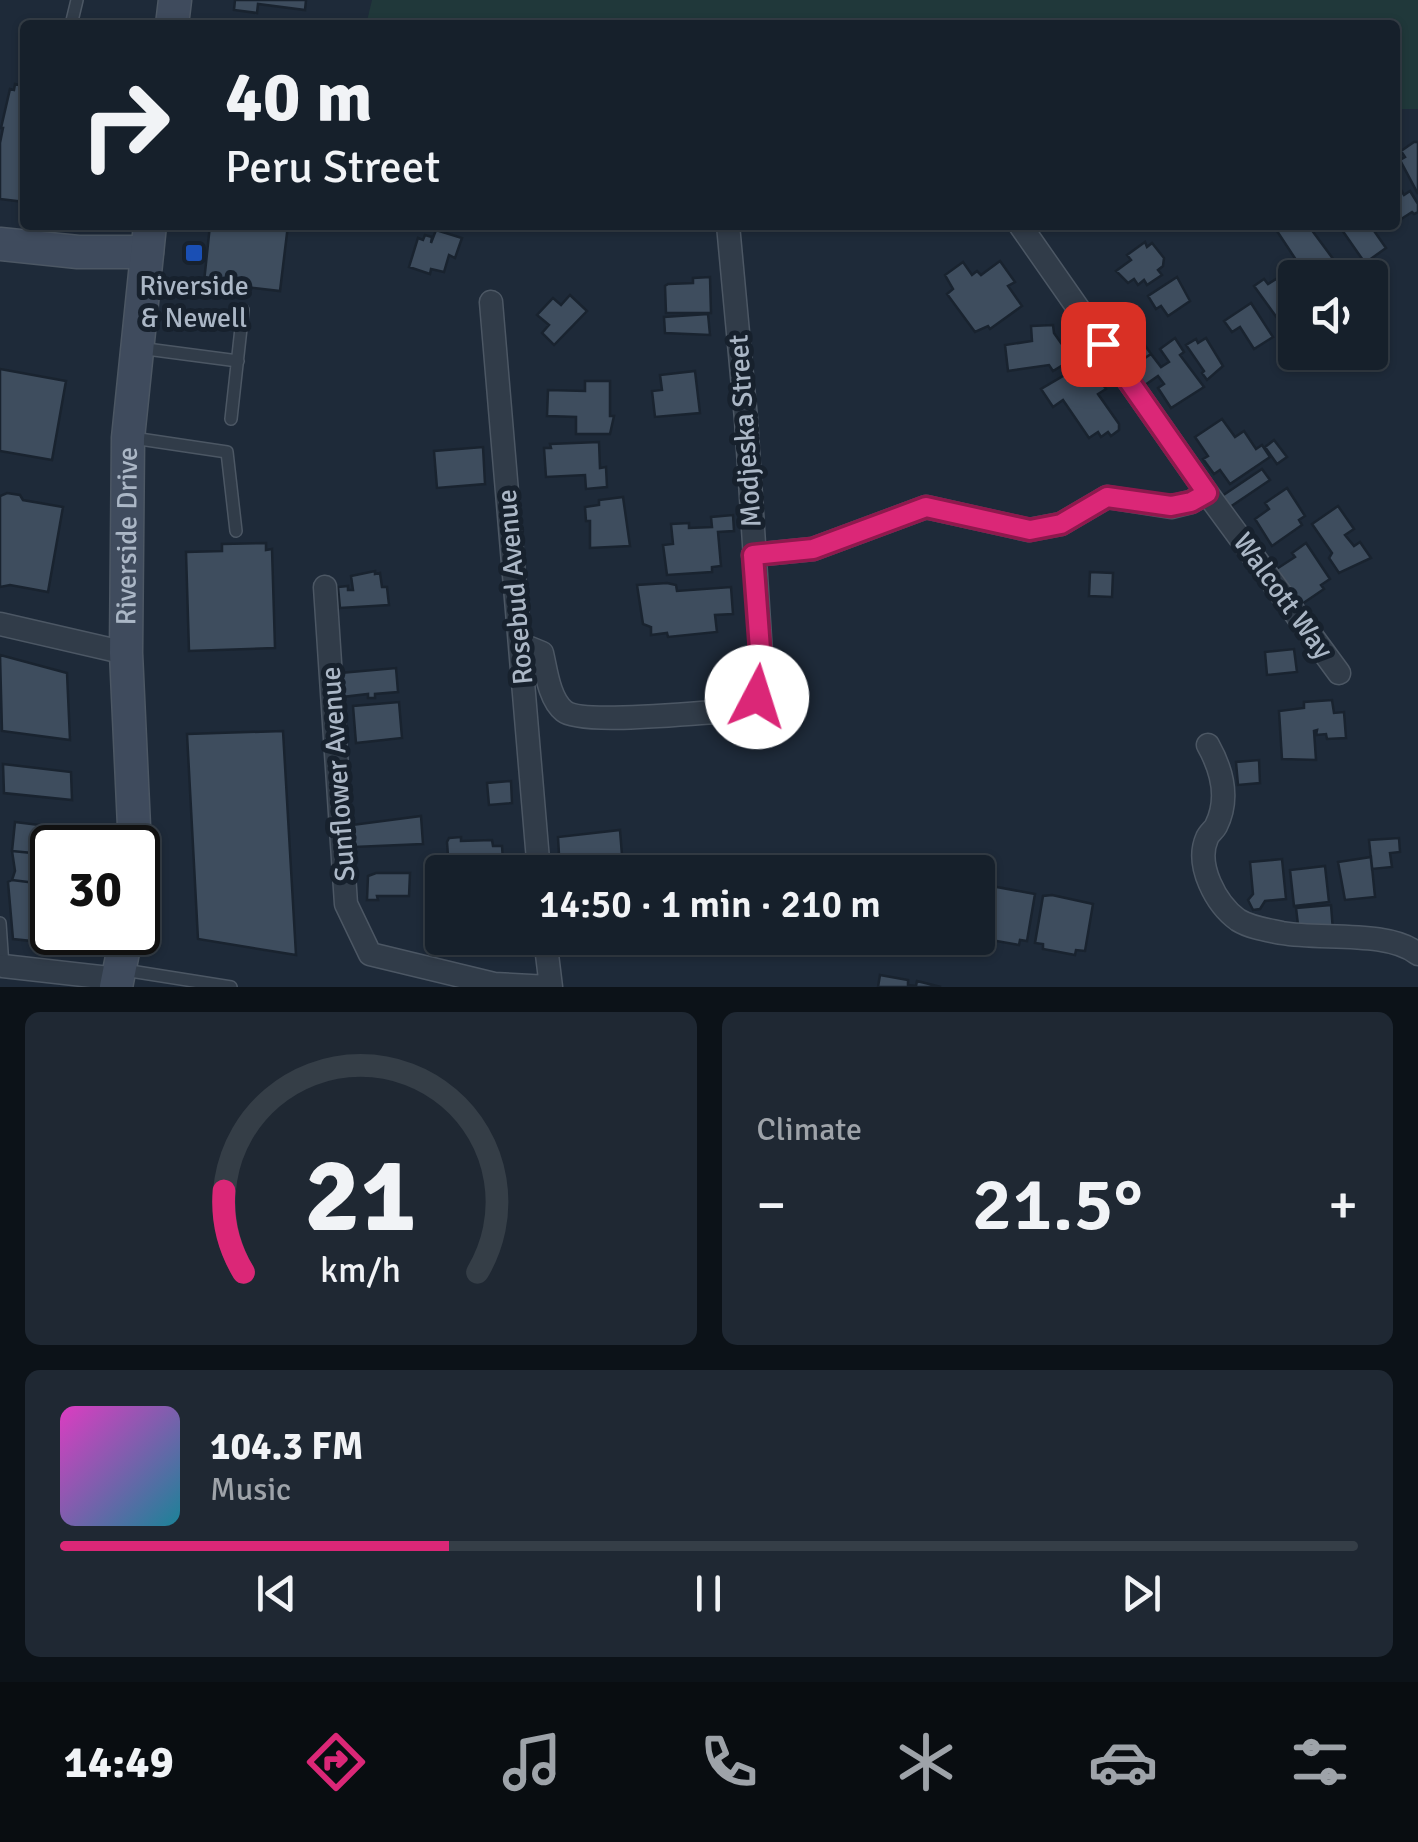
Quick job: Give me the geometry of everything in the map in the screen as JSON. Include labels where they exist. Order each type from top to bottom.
[{"type":"main road","points":[[0,244],[78,252],[149,239]]},
{"type":"main road","name":"Riverside Drive","points":[[134,825],[126,653],[128,438],[149,239]]},
{"type":"street","name":"Modjeska Street","points":[[520,644],[542,654],[551,689],[564,711],[584,718],[718,712],[739,708],[757,697],[762,676],[746,419],[728,230]]},
{"type":"street","name":"Walcott Way","points":[[1023,230],[1207,493],[1339,673]]},
{"type":"street","name":"Rosebud Avenue","points":[[491,302],[538,855]]},
{"type":"street","points":[[753,555],[813,549],[926,507],[1030,530],[1061,524],[1107,497],[1171,506],[1191,502],[1207,493]]},
{"type":"street","name":"Sunflower Avenue","points":[[325,586],[346,904],[370,954],[494,984],[550,987]]},
{"type":"street","points":[[0,624],[126,653]]},
{"type":"street","points":[[1208,745],[1224,782],[1217,824],[1206,839],[1204,862],[1222,905],[1240,921],[1260,929],[1322,938],[1386,941],[1418,954]]},
{"type":"street","points":[[547,955],[550,987]]},
{"type":"street","points":[[3,966],[118,978]]},
{"type":"lane","points":[[232,419],[244,310]]},
{"type":"lane","points":[[139,348],[238,361]]},
{"type":"lane","points":[[128,438],[228,452],[236,530]]},
{"type":"lane","points":[[0,923],[3,966]]},
{"type":"lane","points":[[118,978],[231,987]]},
{"type":"green space","points":[[372,0],[1418,0],[1418,109],[1400,109],[1400,20],[367,20]]},
{"type":"building","points":[[235,0],[306,0],[305,10],[258,4],[257,13],[234,10]]},
{"type":"building","points":[[15,84],[20,85],[20,201],[0,199],[1,128],[10,89],[14,90]]},
{"type":"building","points":[[1418,142],[1418,194],[1400,160],[1405,157],[1401,151]]},
{"type":"building","points":[[1400,188],[1404,195],[1410,191],[1418,204],[1418,212],[1400,220]]},
{"type":"building","points":[[209,230],[287,230],[280,291],[204,282]]},
{"type":"building","points":[[436,230],[462,238],[455,258],[449,255],[444,272],[431,269],[430,274],[409,267],[418,238],[432,237],[431,243]]},
{"type":"building","points":[[1276,230],[1312,230],[1334,260],[1296,260]]},
{"type":"building","points":[[1342,230],[1373,230],[1386,248],[1363,260]]},
{"type":"building","points":[[1145,242],[1147,247],[1152,243],[1164,258],[1158,270],[1162,275],[1147,285],[1144,280],[1138,285],[1134,279],[1128,283],[1116,271],[1131,260],[1127,255]]},
{"type":"building","points":[[1000,261],[1015,282],[1008,286],[1022,306],[990,329],[988,326],[975,332],[947,294],[953,289],[945,275],[963,262],[972,275],[977,271],[981,275]]},
{"type":"building","points":[[710,277],[711,313],[666,313],[665,286]]},
{"type":"building","points":[[1177,277],[1190,301],[1168,316],[1161,306],[1156,309],[1148,296]]},
{"type":"building","points":[[1278,278],[1278,319],[1254,286],[1264,279],[1268,284]]},
{"type":"building","points":[[570,295],[587,311],[554,345],[542,333],[549,325],[537,315],[553,298],[561,305]]},
{"type":"building","points":[[1251,303],[1273,337],[1254,349],[1240,327],[1232,332],[1224,321]]},
{"type":"building","points":[[708,314],[710,335],[665,333],[664,317]]},
{"type":"building","points":[[1128,321],[1151,354],[1133,366],[1110,334]]},
{"type":"building","points":[[1053,325],[1061,343],[1080,331],[1089,344],[1079,350],[1081,354],[1053,371],[1049,365],[1008,371],[1005,345],[1032,341],[1031,326]]},
{"type":"building","points":[[1175,338],[1184,352],[1180,355],[1204,387],[1171,408],[1158,388],[1164,384],[1158,376],[1145,385],[1133,366],[1151,354],[1161,367],[1169,362],[1160,349]]},
{"type":"building","points":[[1206,338],[1223,366],[1207,380],[1186,345]]},
{"type":"building","points":[[1087,362],[1106,389],[1098,394],[1119,424],[1119,430],[1111,436],[1108,432],[1101,437],[1098,432],[1089,438],[1063,400],[1053,407],[1041,389]]},
{"type":"building","points":[[0,369],[66,381],[52,460],[0,451]]},
{"type":"building","points":[[695,371],[700,413],[655,417],[652,391],[662,390],[660,375]]},
{"type":"building","points":[[585,381],[610,381],[610,416],[614,416],[610,434],[576,434],[576,417],[547,416],[548,390],[585,391]]},
{"type":"building","points":[[1222,419],[1235,437],[1244,431],[1256,449],[1262,445],[1270,457],[1230,484],[1220,470],[1214,474],[1195,437]]},
{"type":"building","points":[[1274,440],[1287,457],[1277,464],[1265,447]]},
{"type":"building","points":[[599,442],[600,468],[606,467],[607,487],[586,489],[585,475],[546,477],[544,448],[551,448],[550,444]]},
{"type":"building","points":[[483,447],[485,484],[437,488],[434,451]]},
{"type":"building","points":[[1262,469],[1270,480],[1230,507],[1222,496]]},
{"type":"building","points":[[1287,488],[1305,516],[1299,520],[1302,525],[1272,546],[1255,519],[1269,509],[1265,503]]},
{"type":"building","points":[[7,493],[63,507],[48,592],[10,585],[0,587],[0,496]]},
{"type":"building","points":[[623,497],[630,546],[590,548],[590,521],[586,521],[585,507],[599,505],[599,500]]},
{"type":"building","points":[[1338,506],[1354,529],[1345,535],[1354,546],[1360,542],[1371,558],[1339,573],[1329,558],[1332,553],[1312,524]]},
{"type":"building","points":[[733,515],[734,531],[718,532],[721,566],[712,567],[712,572],[667,575],[663,545],[673,544],[671,524],[712,527],[711,517]]},
{"type":"building","points":[[266,543],[266,550],[272,549],[275,648],[189,651],[186,552],[222,551],[222,544]]},
{"type":"building","points":[[1306,543],[1330,579],[1321,585],[1324,589],[1299,606],[1275,570],[1295,557],[1292,553]]},
{"type":"building","points":[[1090,572],[1113,573],[1112,597],[1089,596]]},
{"type":"building","points":[[380,573],[382,587],[387,587],[389,605],[340,608],[338,587],[353,590],[351,576]]},
{"type":"building","points":[[637,585],[676,585],[677,591],[731,587],[733,614],[715,615],[717,632],[651,635],[651,627],[643,624]]},
{"type":"building","points":[[1294,649],[1297,672],[1267,675],[1265,652]]},
{"type":"building","points":[[0,655],[67,673],[70,740],[2,731]]},
{"type":"building","points":[[396,668],[398,692],[375,694],[375,698],[368,698],[368,694],[342,697],[340,673]]},
{"type":"building","points":[[1332,700],[1334,713],[1344,712],[1346,738],[1327,739],[1326,734],[1316,735],[1317,730],[1314,731],[1316,760],[1282,759],[1279,711],[1304,708],[1304,702]]},
{"type":"building","points":[[399,702],[402,738],[356,743],[353,706]]},
{"type":"building","points":[[283,731],[296,955],[198,939],[187,734]]},
{"type":"building","points":[[1259,760],[1260,783],[1238,785],[1236,762]]},
{"type":"building","points":[[3,764],[71,772],[72,800],[4,793]]},
{"type":"building","points":[[511,781],[512,803],[489,805],[487,783]]},
{"type":"building","points":[[421,816],[423,844],[354,847],[352,825]]},
{"type":"building","points":[[15,822],[39,825],[30,825],[30,853],[12,851]]},
{"type":"building","points":[[620,830],[622,855],[559,855],[558,837]]},
{"type":"building","points":[[449,838],[492,840],[493,846],[502,846],[503,855],[448,855]]},
{"type":"building","points":[[1399,838],[1400,852],[1390,853],[1392,867],[1372,869],[1369,840]]},
{"type":"building","points":[[12,851],[30,853],[30,882],[12,880]]},
{"type":"building","points":[[1371,857],[1375,897],[1345,900],[1338,862]]},
{"type":"building","points":[[1282,859],[1286,899],[1265,901],[1260,909],[1253,910],[1248,900],[1253,894],[1250,862]]},
{"type":"building","points":[[1325,866],[1329,902],[1294,906],[1290,870]]},
{"type":"building","points":[[410,873],[409,896],[377,896],[378,900],[367,900],[368,876]]},
{"type":"building","points":[[8,882],[30,882],[30,941],[13,939]]},
{"type":"building","points":[[995,887],[1035,894],[1027,941],[1020,940],[1019,945],[995,941]]},
{"type":"building","points":[[1043,896],[1093,904],[1085,951],[1076,950],[1075,955],[1043,949],[1043,944],[1035,943]]},
{"type":"building","points":[[1331,905],[1333,931],[1298,925],[1296,908]]},
{"type":"building","points":[[880,975],[908,980],[908,985],[916,986],[917,981],[941,987],[878,987]]},
{"type":"place","name":"Riverside & Newell","points":[[194,253]]},
{"type":"route","points":[[757,697],[762,676],[753,555],[813,549],[926,507],[1030,530],[1061,524],[1107,497],[1171,506],[1191,502],[1207,493],[1103,344]]}]
